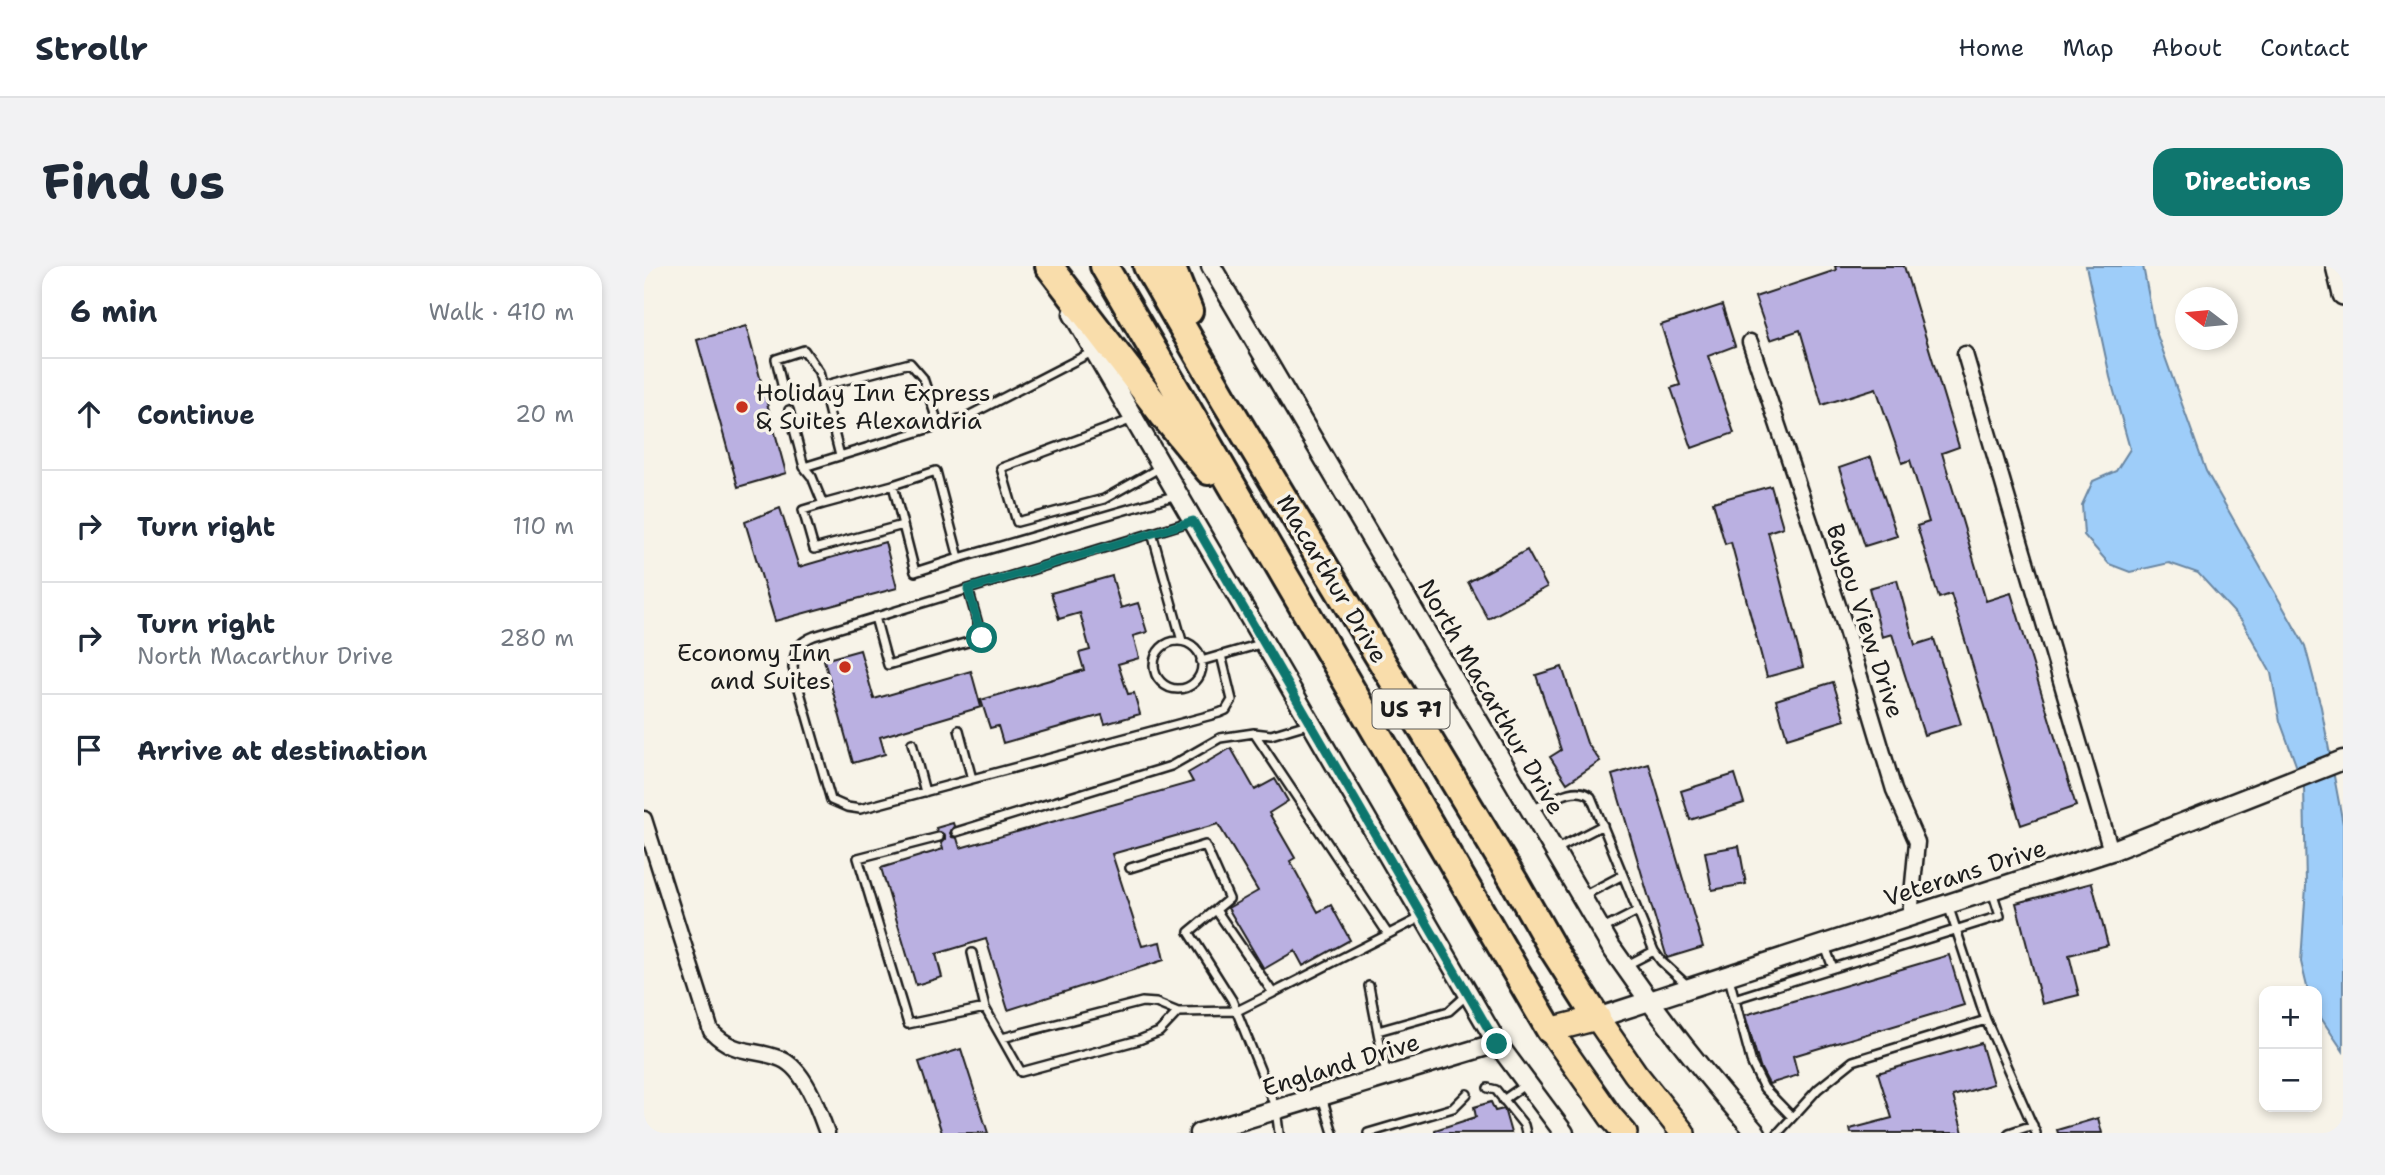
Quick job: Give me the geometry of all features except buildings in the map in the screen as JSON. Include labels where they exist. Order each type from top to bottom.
[{"type":"highway","points":[[1047,266],[1164,416],[1260,532]]},
{"type":"highway","name":"Macarthur Drive","points":[[1104,266],[1550,1030],[1625,1133]]},
{"type":"highway","name":"Macarthur Drive","points":[[1147,266],[1224,401],[1551,946],[1635,1073],[1683,1133]]},
{"type":"highway","points":[[1171,266],[1224,401]]},
{"type":"highway","points":[[1550,1030],[1597,1018]]},
{"type":"main road","points":[[2336,266],[2343,295]]},
{"type":"street","points":[[1047,266],[1497,1044],[1564,1133]]},
{"type":"street","name":"North Macarthur Drive","points":[[1211,266],[1600,930],[1648,1001],[1756,1133]]},
{"type":"street","name":"Bayou View Drive","points":[[1750,342],[1842,617],[1894,790],[1917,842],[1910,916]]},
{"type":"street","points":[[1965,354],[2111,851]]},
{"type":"street","name":"Veterans Drive","points":[[1597,1018],[2111,851],[2343,760]]},
{"type":"street","points":[[644,819],[711,1031],[722,1042],[739,1050],[784,1060],[812,1094],[827,1133]]},
{"type":"street","name":"England Drive","points":[[1199,1133],[1224,1129],[1276,1109],[1497,1044]]},
{"type":"lane","points":[[783,389],[776,359],[804,350],[819,372],[840,456]]},
{"type":"lane","points":[[804,467],[967,417],[1094,351]]},
{"type":"lane","points":[[822,386],[910,363],[923,378],[939,426]]},
{"type":"lane","points":[[789,410],[804,467],[812,477],[823,504]]},
{"type":"lane","points":[[1134,419],[1001,468],[1017,522],[1104,499],[1162,467]]},
{"type":"lane","points":[[903,525],[814,549],[803,510],[936,471],[959,558]]},
{"type":"lane","points":[[892,485],[915,572],[1178,495]]},
{"type":"lane","points":[[1193,521],[801,641],[794,655],[793,668],[831,800],[860,809],[1226,709],[1232,700],[1221,655]]},
{"type":"lane","points":[[1152,533],[1182,641]]},
{"type":"lane","points":[[875,617],[888,665],[982,638],[968,589]]},
{"type":"lane","points":[[1182,641],[1195,648],[1201,661],[1198,677],[1185,687],[1169,687],[1162,682],[1154,668],[1157,654],[1167,643],[1182,641]]},
{"type":"lane","points":[[1201,661],[1265,643]]},
{"type":"lane","points":[[956,832],[1171,766],[1220,738],[1254,733],[1271,735],[1312,723]]},
{"type":"lane","points":[[959,730],[972,779]]},
{"type":"lane","points":[[1254,733],[1388,934]]},
{"type":"lane","points":[[912,743],[925,792]]},
{"type":"lane","points":[[1530,812],[1569,793],[1581,791],[1591,797],[1654,951],[1690,988]]},
{"type":"lane","points":[[1553,851],[1603,825]]},
{"type":"lane","points":[[939,837],[858,858],[908,1024],[985,1008]]},
{"type":"lane","points":[[1130,868],[1205,845],[1229,899],[1189,932],[1237,1011],[1276,1109],[1279,1133]]},
{"type":"lane","points":[[1580,897],[1623,875]]},
{"type":"lane","points":[[1734,999],[2000,916],[1992,890]]},
{"type":"lane","points":[[1947,904],[1986,1020],[2034,1129],[2008,1133]]},
{"type":"lane","points":[[1216,910],[1273,993]]},
{"type":"lane","points":[[1600,930],[1638,911]]},
{"type":"lane","points":[[1002,1038],[1142,1002],[1156,1003],[1178,1012],[1237,1011],[1424,916]]},
{"type":"lane","points":[[1825,944],[1833,968]]},
{"type":"lane","points":[[1624,967],[1654,951]]},
{"type":"lane","points":[[972,953],[985,1008],[1021,1072],[1139,1040],[1159,1031],[1178,1012]]},
{"type":"lane","points":[[1728,976],[1752,1064],[1764,1088],[1792,1117]]},
{"type":"lane","points":[[1368,986],[1387,1077]]},
{"type":"lane","points":[[1378,1031],[1449,1011],[1469,993]]},
{"type":"lane","points":[[1778,1133],[1818,1089],[1853,1061],[1986,1020]]},
{"type":"lane","points":[[1503,1100],[1526,1083]]},
{"type":"lane","points":[[1488,1088],[1496,1090],[1524,1125],[1526,1133]]},
{"type":"lane","points":[[1368,1133],[1453,1108],[1468,1094]]},
{"type":"lane","points":[[1322,1096],[1332,1133]]},
{"type":"water","points":[[2086,266],[2143,266],[2155,329],[2206,471],[2305,646],[2321,707],[2343,824],[2343,1051],[2322,1020],[2322,986],[2307,986],[2301,962],[2306,886],[2304,787],[2280,721],[2271,673],[2242,621],[2198,573],[2169,563],[2130,572],[2109,564],[2084,535],[2082,505],[2093,481],[2116,471],[2130,449],[2110,377]]},
{"type":"place","name":"Holiday Inn Express & Suites Alexandria","points":[[742,407]]},
{"type":"place","name":"Economy Inn and Suites","points":[[845,667]]},
{"type":"route","points":[[982,638],[968,589],[1193,521],[1497,1044]]}]
